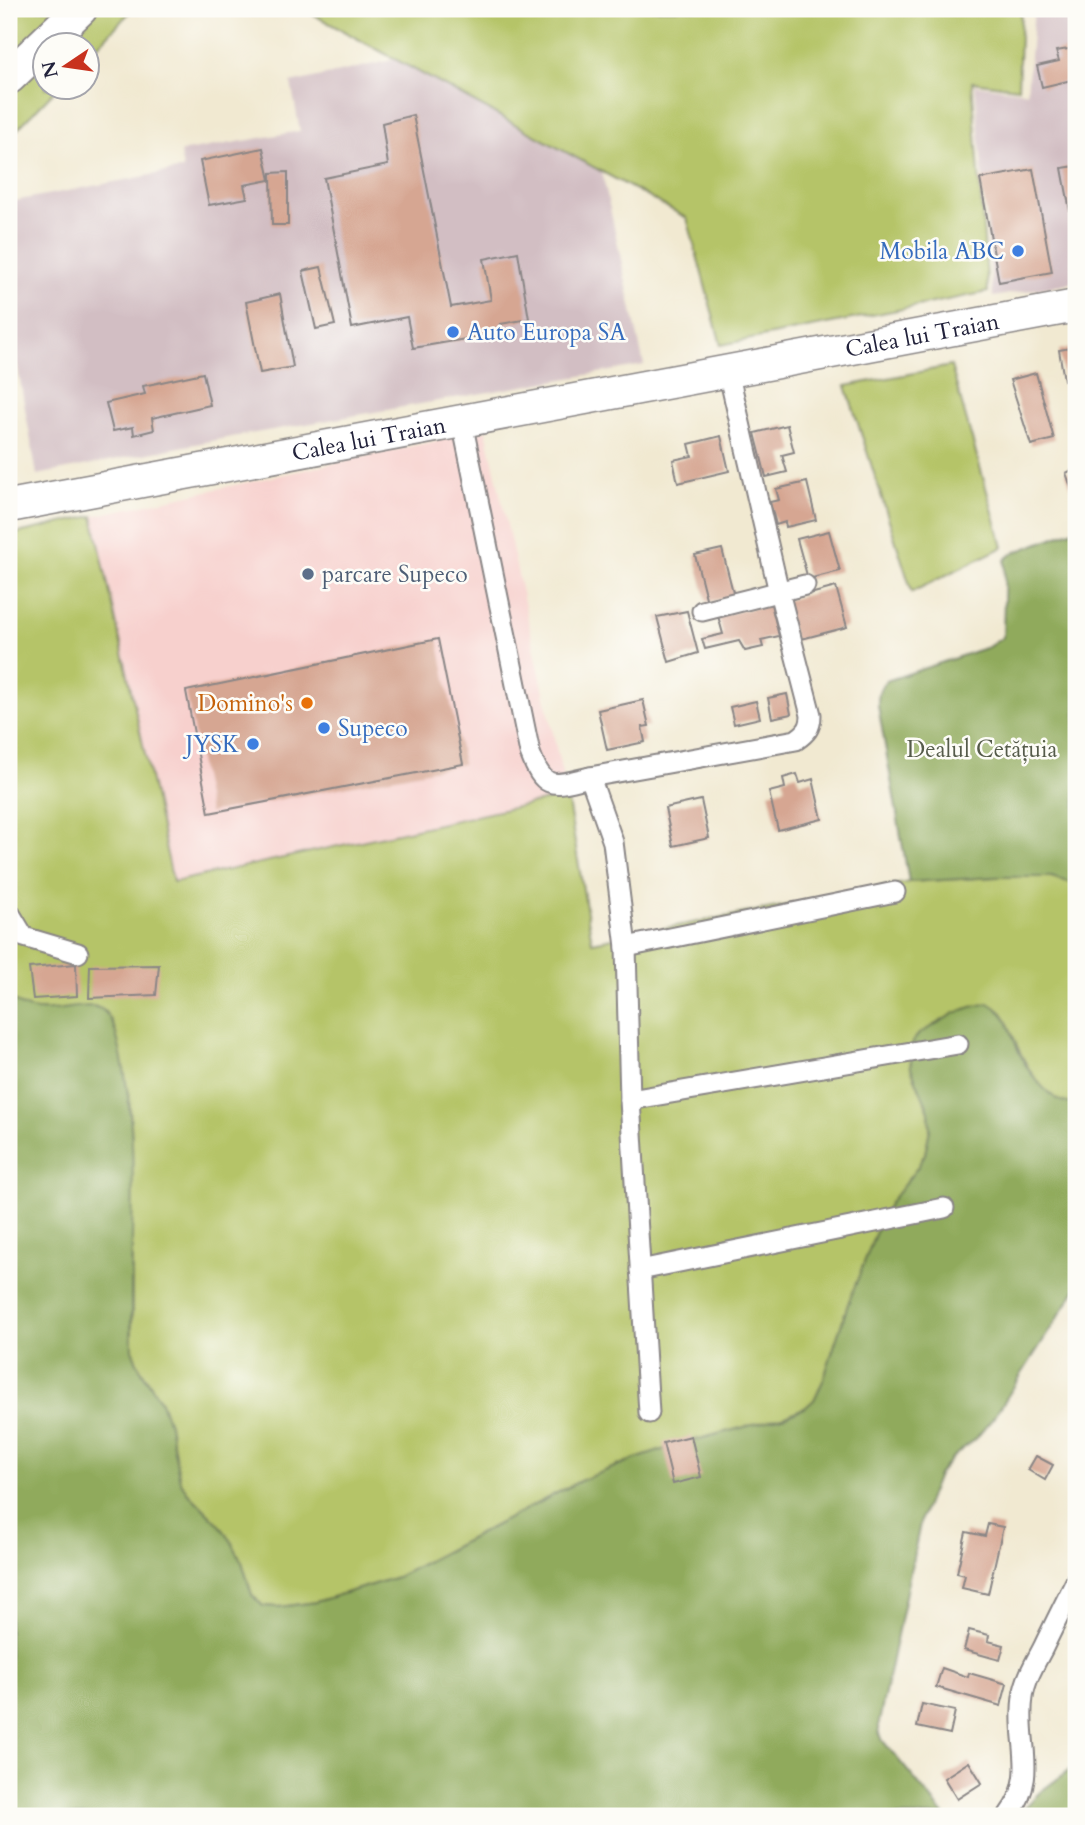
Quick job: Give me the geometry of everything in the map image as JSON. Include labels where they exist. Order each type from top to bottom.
[{"type":"highway","points":[[9,77],[80,9]]},
{"type":"main road","name":"Calea lui Traian","points":[[9,506],[1076,306]]},
{"type":"street","points":[[462,422],[530,753],[542,778],[557,784],[796,740],[811,725],[811,715],[779,592],[728,371]]},
{"type":"street","points":[[702,611],[805,586]]},
{"type":"street","points":[[590,777],[613,842],[626,947],[630,1100],[649,1413]]},
{"type":"street","points":[[626,947],[895,892]]},
{"type":"street","points":[[9,912],[24,937],[78,953]]},
{"type":"street","points":[[630,1100],[958,1044]]},
{"type":"street","points":[[640,1270],[944,1208]]},
{"type":"street","points":[[1008,1816],[1020,1798],[1024,1786],[1023,1696],[1030,1674],[1076,1581]]},
{"type":"shaded area","points":[[1034,9],[1076,9],[1076,282],[993,297],[975,85],[1027,92]]},
{"type":"shaded area","points":[[397,59],[602,172],[644,365],[226,438],[37,475],[9,319],[9,202],[183,169],[180,152],[300,131],[291,83]]},
{"type":"shaded area","points":[[486,430],[567,796],[173,882],[93,516]]},
{"type":"green space","points":[[9,9],[133,9],[102,41],[102,32],[32,32],[32,102],[44,102],[9,138]]},
{"type":"green space","points":[[303,9],[1021,9],[1018,88],[972,82],[988,292],[721,345],[687,218]]},
{"type":"green space","points":[[951,366],[1003,547],[912,592],[846,386]]},
{"type":"green space","points":[[93,516],[173,882],[567,796],[592,942],[909,882],[1051,877],[1076,884],[1076,1103],[1063,1102],[1051,1096],[1040,1085],[1022,1057],[1004,1016],[955,1013],[919,1034],[914,1040],[910,1059],[911,1068],[929,1111],[930,1129],[925,1154],[889,1204],[878,1227],[848,1304],[823,1381],[814,1400],[806,1407],[786,1416],[677,1445],[580,1481],[397,1577],[316,1602],[279,1607],[263,1606],[252,1595],[242,1562],[219,1524],[188,1493],[180,1481],[161,1402],[137,1363],[132,1349],[132,1140],[129,1095],[95,1006],[37,1010],[26,1008],[9,995],[9,535]]},
{"type":"green space","name":"Dealul Cetățuia","points":[[1076,529],[1076,884],[1051,877],[909,882],[878,706],[880,690],[886,681],[988,647],[1003,637],[1005,560],[1013,553]]},
{"type":"green space","points":[[9,995],[19,1005],[31,1009],[95,1007],[104,1011],[113,1024],[127,1087],[131,1124],[132,1349],[137,1363],[161,1402],[169,1424],[180,1481],[232,1542],[242,1562],[252,1595],[263,1606],[279,1607],[316,1602],[397,1577],[580,1481],[677,1445],[786,1416],[806,1407],[814,1400],[823,1381],[848,1304],[878,1227],[889,1204],[925,1154],[930,1129],[929,1111],[911,1068],[914,1040],[919,1034],[955,1013],[971,1007],[989,1003],[999,1010],[1008,1023],[1024,1062],[1036,1079],[1059,1100],[1076,1103],[1076,1289],[995,1416],[938,1475],[921,1519],[879,1732],[883,1741],[945,1816],[9,1816]]},
{"type":"green space","points":[[1076,1765],[1076,1816],[1016,1816],[1040,1792]]},
{"type":"building","points":[[1075,48],[1076,79],[1042,87],[1037,66],[1059,61],[1056,51]]},
{"type":"building","points":[[413,115],[451,307],[491,300],[484,259],[518,252],[529,319],[500,324],[501,333],[413,348],[407,317],[352,328],[324,178],[388,165],[382,123]]},
{"type":"building","points":[[263,148],[270,180],[244,185],[247,198],[209,205],[200,161]]},
{"type":"building","points":[[1076,166],[1076,238],[1075,238],[1062,168]]},
{"type":"building","points":[[1033,169],[1052,272],[999,282],[980,179]]},
{"type":"building","points":[[288,172],[288,225],[272,225],[271,173]]},
{"type":"building","points":[[321,267],[335,325],[316,329],[303,271]]},
{"type":"building","points":[[280,294],[293,367],[260,373],[246,302]]},
{"type":"building","points":[[1076,347],[1076,377],[1064,380],[1059,350]]},
{"type":"building","points":[[203,373],[210,405],[152,418],[154,430],[134,435],[133,427],[113,431],[106,403],[145,394],[143,386]]},
{"type":"building","points":[[1036,373],[1054,439],[1031,445],[1010,380]]},
{"type":"building","points":[[787,425],[794,452],[782,455],[787,472],[766,477],[755,433]]},
{"type":"building","points":[[721,436],[729,471],[678,483],[673,460],[692,456],[689,444]]},
{"type":"building","points":[[1076,468],[1076,501],[1066,473]]},
{"type":"building","points":[[807,482],[816,520],[786,527],[785,522],[776,525],[770,502],[779,500],[776,489]]},
{"type":"building","points":[[829,531],[840,571],[808,579],[797,539]]},
{"type":"building","points":[[722,549],[734,596],[707,602],[695,555]]},
{"type":"building","points":[[836,587],[847,627],[794,641],[784,601]]},
{"type":"building","points":[[771,604],[779,636],[761,640],[763,647],[745,651],[739,641],[705,649],[702,639],[723,634],[718,616]]},
{"type":"building","points":[[687,611],[698,653],[669,662],[657,617]]},
{"type":"building","name":"Supeco","points":[[438,639],[463,764],[209,813],[186,691]]},
{"type":"building","points":[[787,694],[791,714],[772,718],[768,698]]},
{"type":"building","points":[[643,700],[649,726],[642,727],[645,742],[607,750],[598,710]]},
{"type":"building","points":[[756,701],[760,718],[734,724],[730,707]]},
{"type":"building","points":[[797,774],[800,783],[813,779],[822,819],[778,830],[769,792],[785,788],[783,778]]},
{"type":"building","points":[[701,800],[709,838],[673,846],[665,808]]},
{"type":"building","points":[[76,964],[77,996],[33,999],[29,968]]},
{"type":"building","points":[[159,965],[156,995],[89,998],[90,966]]},
{"type":"building","points":[[691,1436],[701,1477],[673,1484],[663,1443]]},
{"type":"building","points":[[1036,1456],[1053,1465],[1045,1480],[1028,1470]]},
{"type":"building","points":[[988,1524],[1003,1527],[988,1594],[962,1588],[965,1575],[957,1573],[966,1532],[985,1536]]},
{"type":"building","points":[[969,1630],[989,1635],[988,1641],[1004,1645],[1000,1660],[964,1650]]},
{"type":"building","points":[[942,1668],[968,1677],[969,1673],[1007,1684],[1001,1706],[936,1687]]},
{"type":"building","points":[[922,1704],[955,1711],[950,1734],[917,1727]]},
{"type":"building","points":[[969,1762],[982,1783],[957,1799],[944,1778]]},
{"type":"place","name":"Mobila ABC","points":[[1018,251]]},
{"type":"place","name":"Auto Europa SA","points":[[453,332]]},
{"type":"place","name":"parcare Supeco","points":[[308,574]]},
{"type":"place","name":"Domino's","points":[[307,703]]},
{"type":"place","name":"Supeco","points":[[324,728]]},
{"type":"place","name":"JYSK","points":[[253,744]]}]
